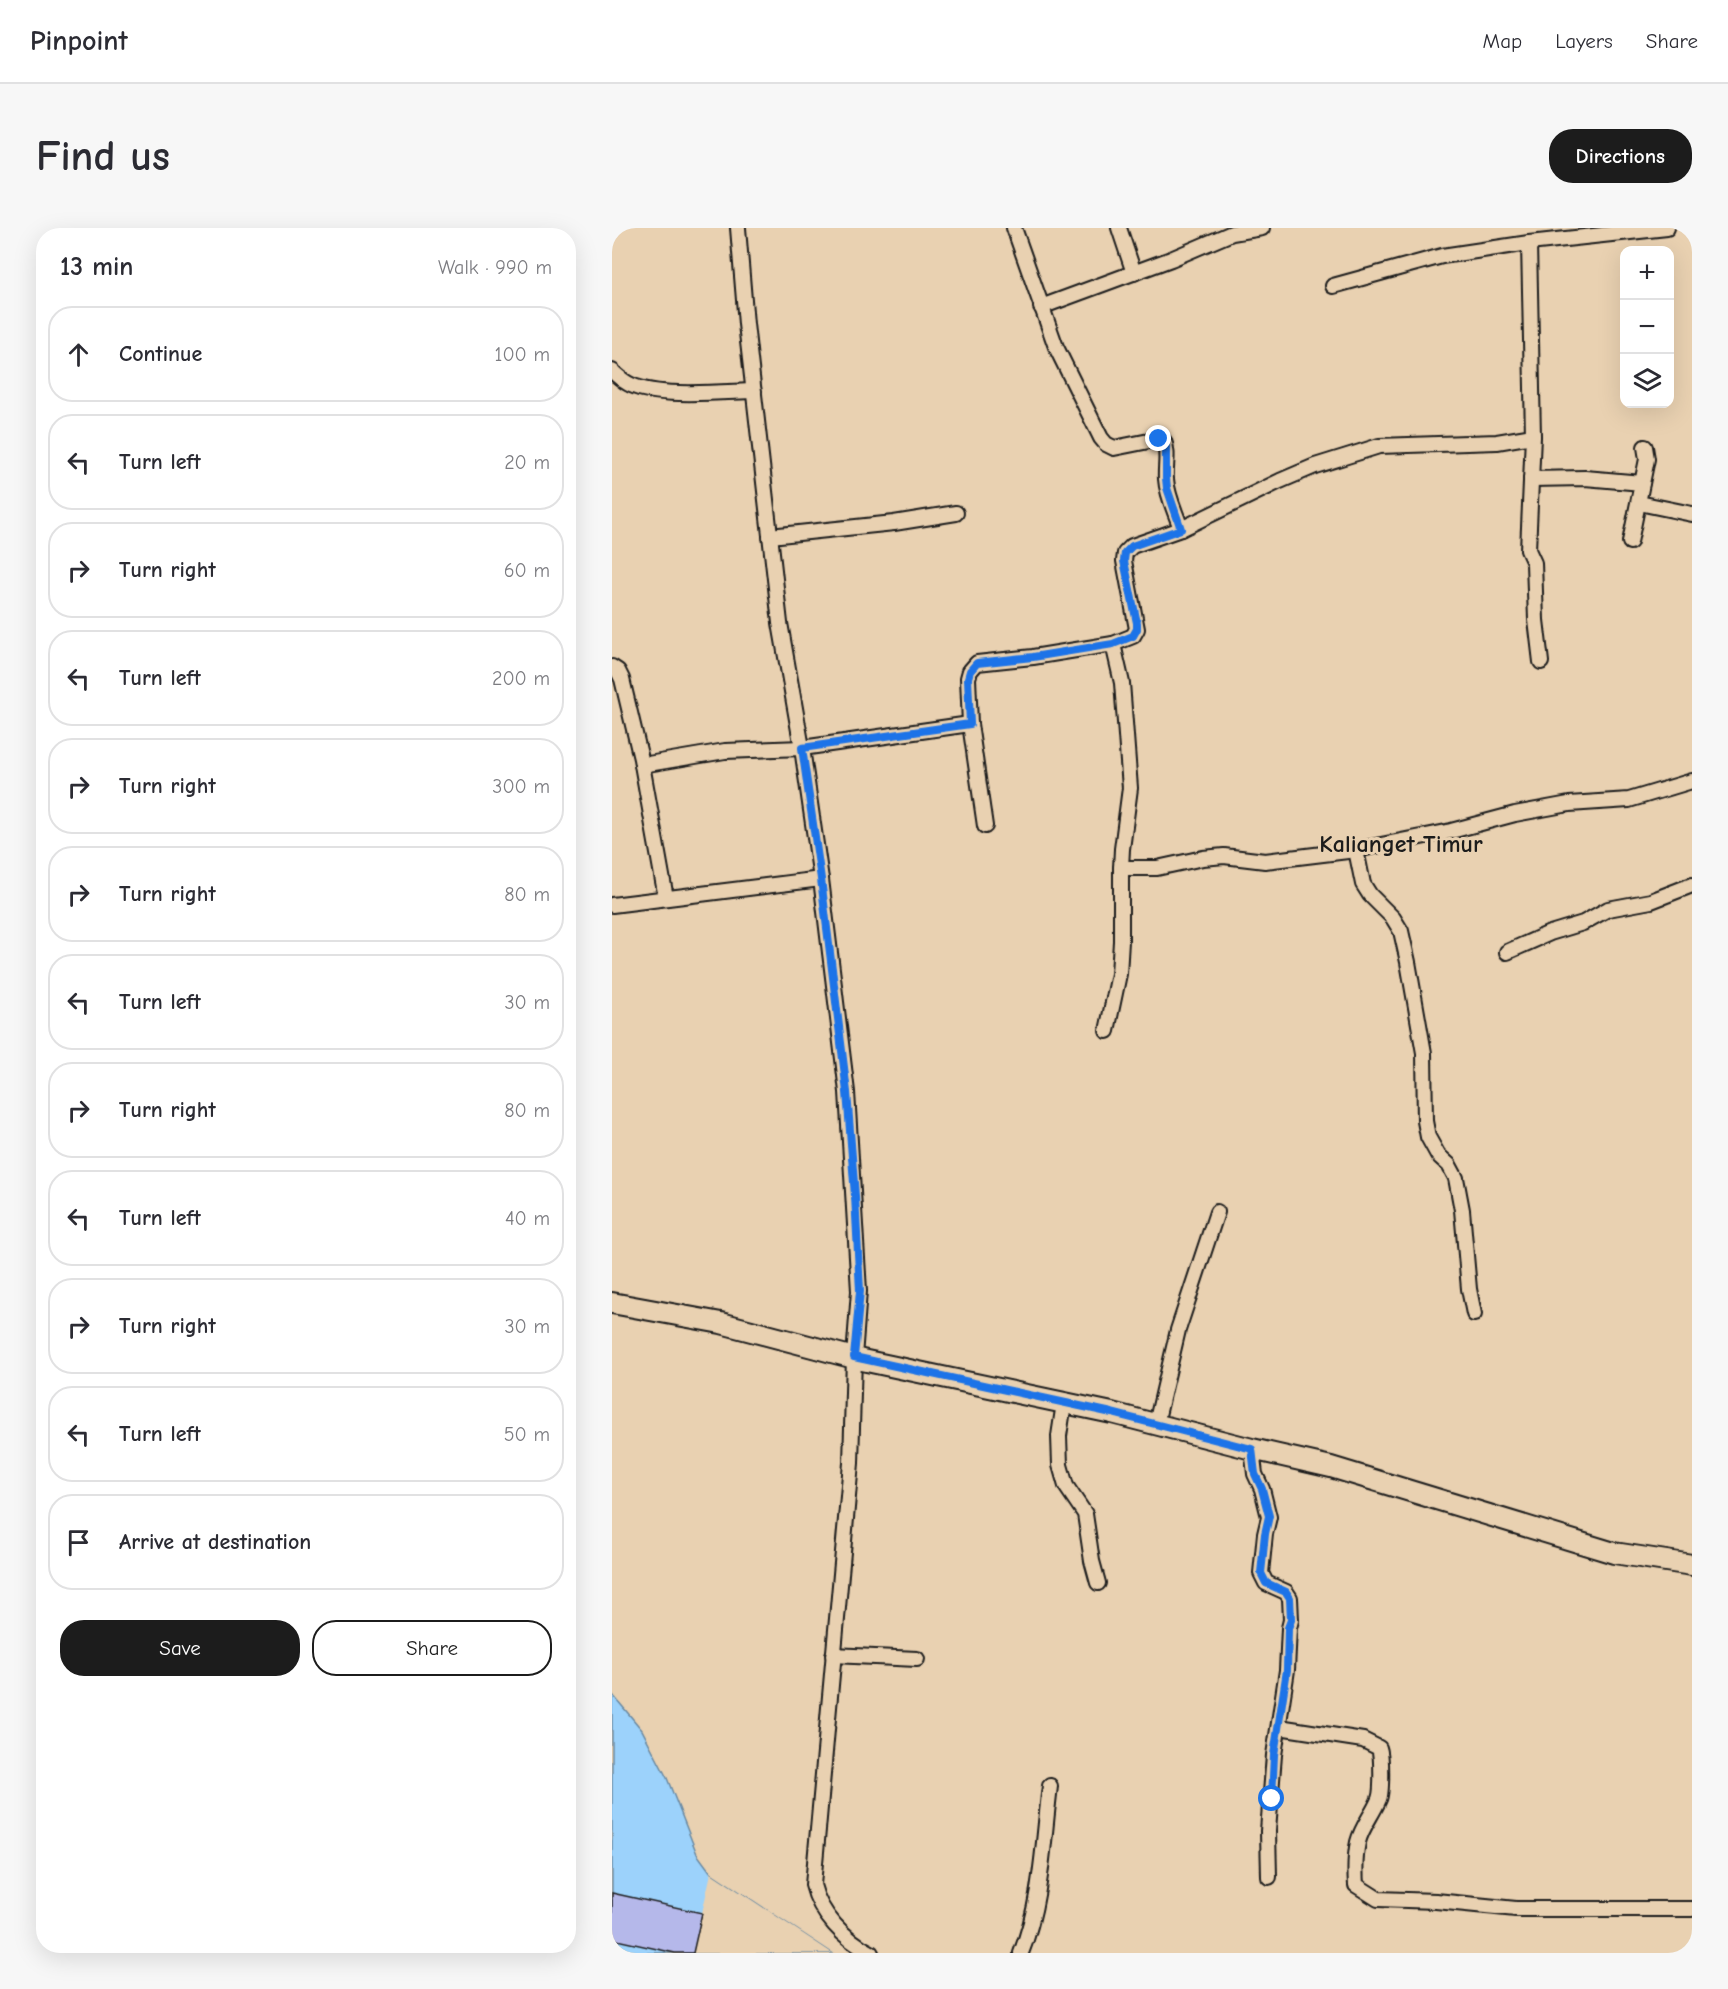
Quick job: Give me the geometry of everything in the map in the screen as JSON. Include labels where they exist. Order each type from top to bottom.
[{"type":"main road","points":[[612,1304],[721,1323],[854,1357],[1156,1424],[1331,1467],[1614,1553],[1692,1565]]},
{"type":"street","points":[[738,228],[746,324],[780,623],[802,748],[821,879],[847,1092],[860,1291],[854,1357],[851,1463],[813,1885],[816,1898],[823,1911],[848,1937],[871,1953]]},
{"type":"street","points":[[1014,228],[1056,347],[1106,444],[1114,448],[1159,439],[1164,441],[1167,488],[1181,529]]},
{"type":"street","points":[[1119,228],[1134,273]]},
{"type":"street","points":[[1041,307],[1134,273],[1232,232],[1262,228]]},
{"type":"street","points":[[1333,286],[1442,256],[1608,231],[1667,228]]},
{"type":"street","points":[[1529,243],[1533,436],[1528,550],[1534,563],[1536,620],[1541,662]]},
{"type":"street","points":[[612,371],[631,385],[652,390],[683,393],[754,391]]},
{"type":"street","points":[[986,826],[970,724],[968,678],[970,671],[977,663],[1033,657],[1113,644],[1133,636],[1137,629],[1124,561],[1125,553],[1132,546],[1181,529],[1315,466],[1379,446],[1497,442],[1533,436]]},
{"type":"street","points":[[1630,542],[1647,459],[1645,447]]},
{"type":"street","points":[[1530,479],[1585,478],[1642,483]]},
{"type":"street","points":[[1639,503],[1692,514]]},
{"type":"street","points":[[770,536],[894,524],[956,513]]},
{"type":"street","points":[[1107,1031],[1119,974],[1122,849],[1131,788],[1122,683],[1113,644]]},
{"type":"street","points":[[612,667],[618,671],[622,679],[642,765],[666,898]]},
{"type":"street","points":[[642,765],[725,751],[802,748],[970,724]]},
{"type":"street","points":[[1121,867],[1157,868],[1224,856],[1265,861],[1356,850],[1451,831],[1536,810],[1594,801],[1629,800],[1692,781]]},
{"type":"street","points":[[1356,850],[1363,884],[1370,895],[1393,918],[1401,931],[1424,1053],[1425,1121],[1428,1137],[1438,1155],[1449,1166],[1456,1178],[1474,1314]]},
{"type":"street","points":[[612,905],[821,879]]},
{"type":"street","points":[[1507,952],[1550,933],[1583,923],[1608,909],[1651,901],[1692,885]]},
{"type":"street","points":[[1156,1424],[1178,1330],[1217,1212]]},
{"type":"street","points":[[1064,1403],[1059,1436],[1060,1465],[1066,1486],[1085,1514],[1092,1561],[1098,1583]]},
{"type":"street","points":[[1252,1449],[1255,1474],[1262,1489],[1269,1516],[1261,1573],[1266,1583],[1286,1592],[1290,1598],[1291,1620],[1288,1628],[1287,1670],[1274,1755],[1268,1831],[1269,1877]]},
{"type":"street","points":[[833,1655],[917,1659]]},
{"type":"street","points":[[1279,1727],[1363,1740],[1379,1748],[1382,1758],[1380,1797],[1358,1842],[1355,1867],[1356,1885],[1378,1899],[1516,1909],[1692,1909]]},
{"type":"street","points":[[1021,1953],[1030,1930],[1037,1894],[1050,1786]]},
{"type":"water","points":[[612,1694],[642,1730],[667,1778],[697,1854],[711,1873],[832,1953],[612,1953]]},
{"type":"pier","points":[[711,1873],[832,1953],[675,1953],[612,1939],[612,1893],[702,1913]]},
{"type":"building","points":[[612,1893],[702,1913],[693,1953],[675,1953],[612,1939]]},
{"type":"district","name":"Kalianget Timur","points":[[1401,844]]},
{"type":"route","points":[[1159,439],[1164,441],[1166,447],[1167,488],[1181,529],[1132,546],[1125,553],[1124,561],[1137,623],[1136,633],[1133,636],[1113,644],[1033,657],[977,663],[970,671],[968,678],[970,724],[802,748],[821,879],[847,1092],[860,1291],[854,1357],[1112,1413],[1252,1449],[1255,1474],[1262,1489],[1269,1516],[1261,1573],[1266,1583],[1286,1592],[1290,1598],[1291,1620],[1288,1628],[1287,1670],[1274,1755],[1272,1799]]}]
